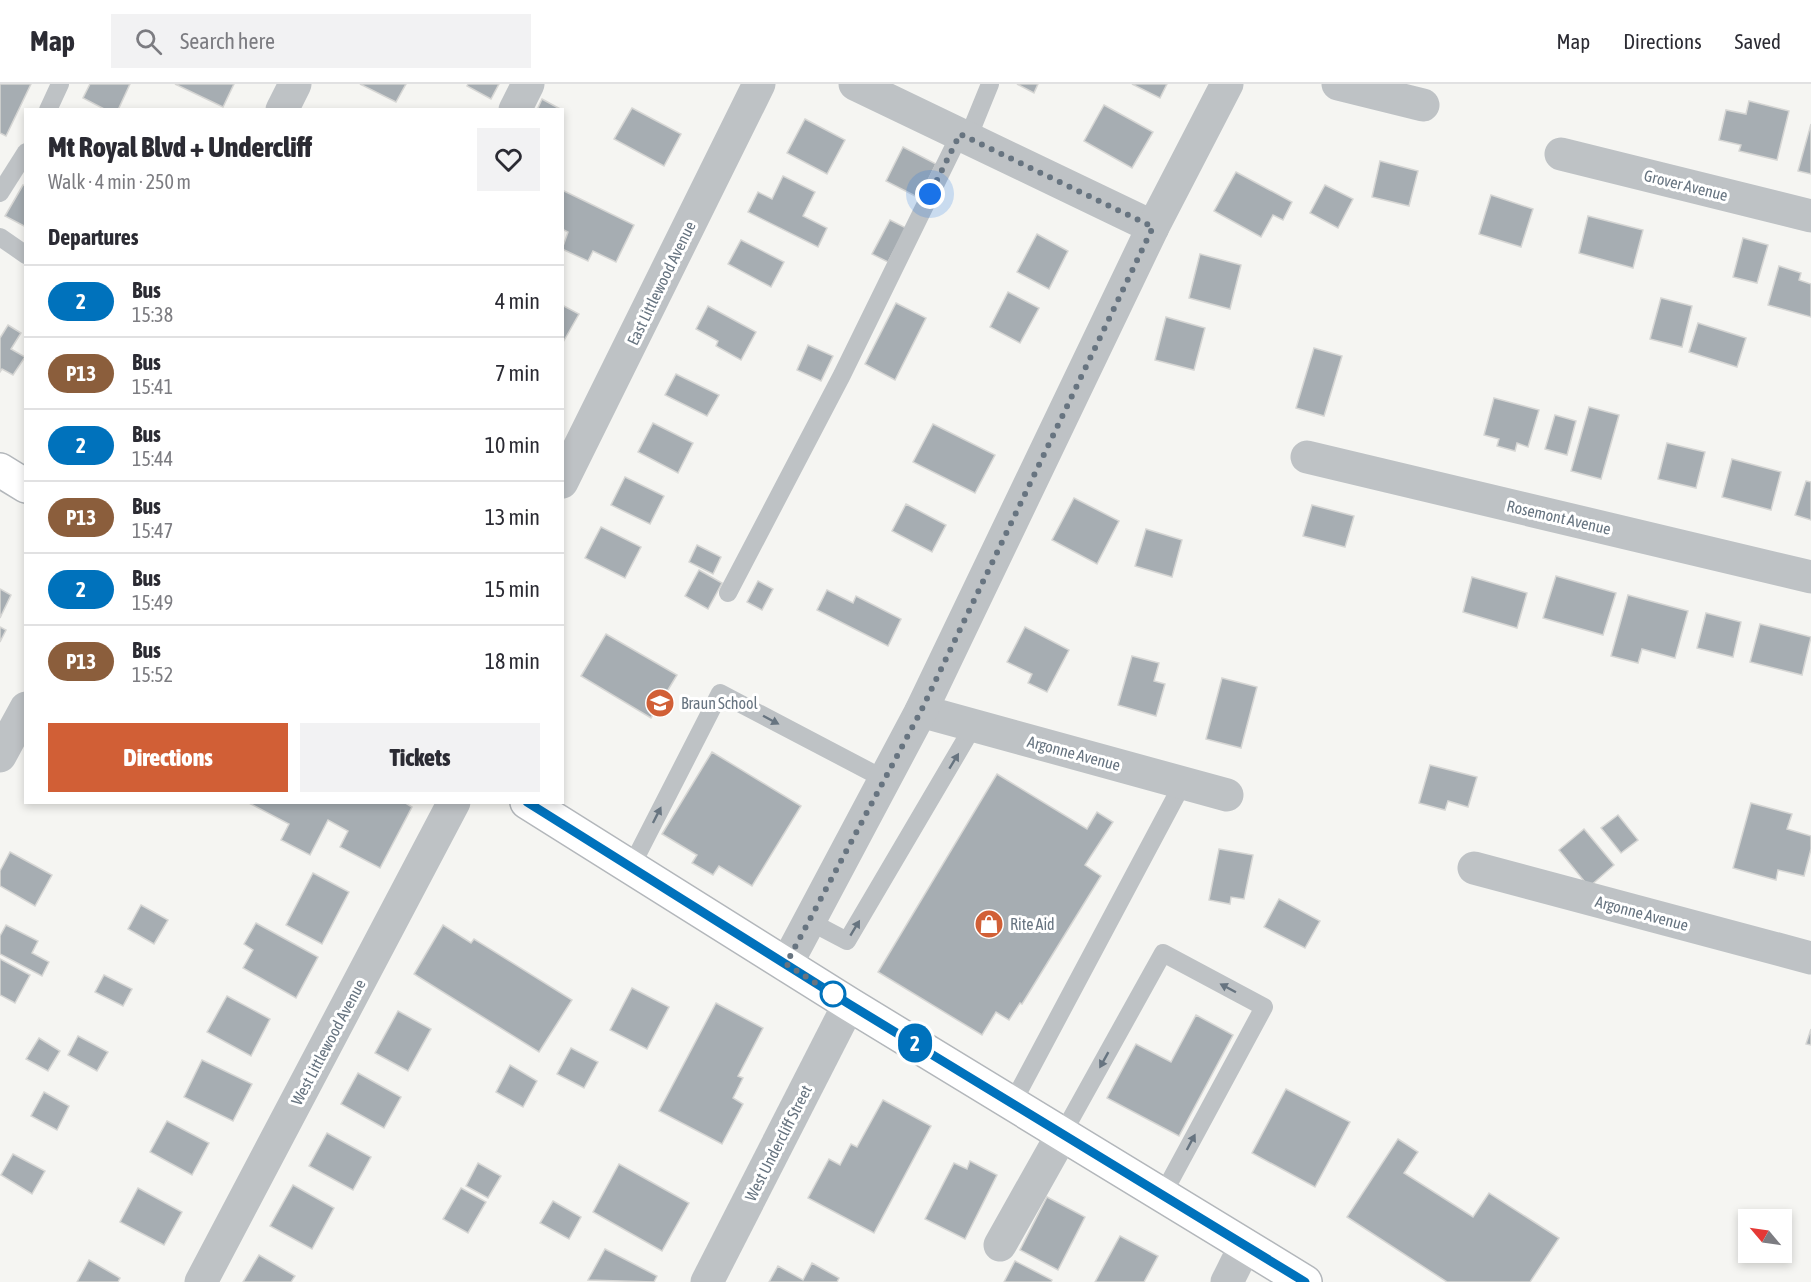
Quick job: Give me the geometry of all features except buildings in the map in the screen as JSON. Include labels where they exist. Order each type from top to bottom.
[{"type":"main road","points":[[0,470],[24,485]]},
{"type":"main road","points":[[530,804],[849,1004],[1305,1282]]},
{"type":"street","points":[[283,108],[295,84]]},
{"type":"street","points":[[516,108],[528,84]]},
{"type":"street","name":"East Littlewood Avenue","points":[[564,478],[759,84]]},
{"type":"street","points":[[855,84],[1153,227]]},
{"type":"street","points":[[786,964],[921,711],[1153,227],[1227,84]]},
{"type":"street","points":[[1338,84],[1423,105]]},
{"type":"street","name":"Grover Avenue","points":[[1561,154],[1811,216]]},
{"type":"street","name":"Rosemont Avenue","points":[[1307,458],[1811,578]]},
{"type":"street","name":"Argonne Avenue","points":[[921,711],[1227,795]]},
{"type":"street","points":[[0,756],[24,712]]},
{"type":"street","name":"West Littlewood Avenue","points":[[201,1282],[453,804]]},
{"type":"street","name":"Argonne Avenue","points":[[1474,868],[1811,958]]},
{"type":"street","name":"West Undercliff Street","points":[[707,1282],[849,1004]]},
{"type":"street","points":[[1000,1245],[1063,1133]]},
{"type":"street","points":[[1227,1282],[1245,1246]]},
{"type":"lane","points":[[49,108],[60,84]]},
{"type":"lane","points":[[728,593],[990,84]]},
{"type":"lane","points":[[0,193],[24,155]]},
{"type":"lane","points":[[0,237],[24,254]]},
{"type":"lane","points":[[631,867],[720,693],[884,779]]},
{"type":"lane","points":[[809,921],[847,941],[975,725]]},
{"type":"lane","points":[[1013,1102],[1183,783]]},
{"type":"lane","points":[[1063,1133],[1163,953],[1264,1007],[1163,1194]]},
{"type":"bus line","name":"2","points":[[530,804],[849,1004],[1305,1282]]},
{"type":"place","name":"Braun School","points":[[660,703]]},
{"type":"place","name":"Rite Aid","points":[[989,924]]},
{"type":"route","points":[[833,994],[786,964],[921,711],[1078,388],[1153,227],[960,134],[930,194]]}]
